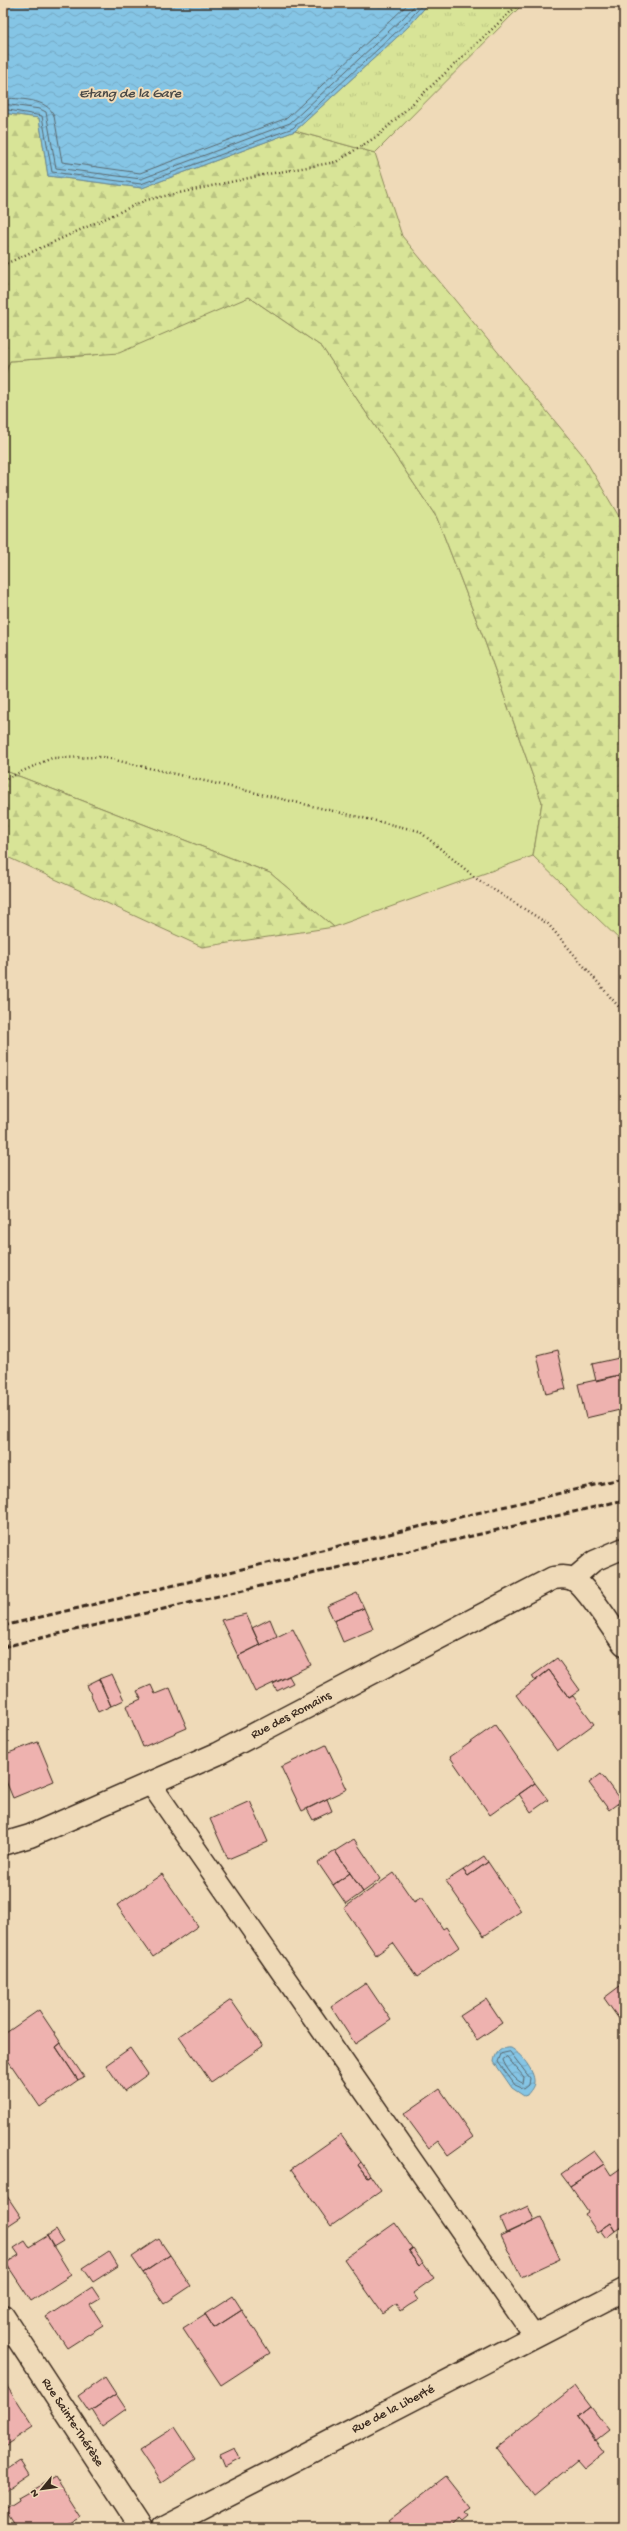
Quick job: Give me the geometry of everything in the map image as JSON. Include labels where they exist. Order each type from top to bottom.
[{"type":"street","name":"Rue des Romains","points":[[3,1844],[30,1836],[217,1754],[553,1578],[563,1576],[573,1579]]},
{"type":"street","points":[[573,1579],[583,1588],[624,1644]]},
{"type":"street","name":"Rue de la Liberté","points":[[163,2528],[624,2290]]},
{"type":"street","name":"Rue Sainte-Thérèse","points":[[3,2316],[142,2528]]},
{"type":"lane","points":[[573,1579],[594,1561],[624,1548]]},
{"type":"lane","points":[[150,1783],[534,2336]]},
{"type":"path","points":[[3,265],[146,200],[268,174],[336,162],[379,135],[520,3]]},
{"type":"path","points":[[3,780],[52,758],[102,757],[419,831],[477,879],[548,924],[624,1013]]},
{"type":"green space","points":[[429,3],[524,3],[375,153],[295,131],[409,26]]},
{"type":"green space","points":[[3,113],[39,118],[48,176],[142,188],[295,131],[375,153],[402,236],[582,454],[624,525],[624,944],[533,856],[542,802],[485,642],[437,518],[322,347],[249,297],[119,353],[10,361],[3,380]]},
{"type":"green space","points":[[249,297],[322,347],[437,518],[485,642],[542,802],[533,856],[334,927],[270,873],[3,770],[3,380],[10,361],[93,355]]},
{"type":"green space","points":[[3,770],[270,873],[334,927],[202,947],[3,855]]},
{"type":"water","name":"Etang de la Gare","points":[[3,3],[429,3],[409,26],[295,131],[142,188],[48,176],[39,118],[3,113]]},
{"type":"water","points":[[511,2048],[519,2054],[530,2068],[534,2078],[533,2087],[527,2095],[524,2096],[512,2088],[494,2062],[497,2053],[501,2049]]},
{"type":"building","points":[[557,1350],[566,1389],[546,1394],[537,1355]]},
{"type":"building","points":[[619,1358],[623,1374],[596,1381],[592,1364]]},
{"type":"building","points":[[623,1374],[624,1409],[586,1418],[578,1384]]},
{"type":"building","points":[[357,1593],[364,1608],[334,1621],[327,1606]]},
{"type":"building","points":[[364,1608],[373,1629],[343,1642],[334,1621]]},
{"type":"building","points":[[246,1614],[260,1645],[238,1656],[221,1620]]},
{"type":"building","points":[[270,1619],[277,1636],[260,1645],[252,1628]]},
{"type":"building","points":[[293,1629],[311,1665],[255,1692],[238,1656]]},
{"type":"building","points":[[557,1658],[580,1690],[569,1698],[549,1670],[535,1681],[532,1676]]},
{"type":"building","points":[[549,1670],[569,1698],[573,1696],[594,1724],[557,1751],[516,1695]]},
{"type":"building","points":[[112,1674],[124,1700],[111,1706],[99,1679]]},
{"type":"building","points":[[289,1676],[293,1683],[277,1691],[273,1684]]},
{"type":"building","points":[[99,1679],[111,1706],[98,1712],[87,1685]]},
{"type":"building","points":[[151,1685],[155,1694],[170,1688],[187,1728],[143,1747],[126,1706],[141,1699],[137,1691]]},
{"type":"building","points":[[495,1725],[535,1783],[490,1815],[450,1757]]},
{"type":"building","points":[[38,1742],[54,1781],[13,1798],[3,1774],[3,1755]]},
{"type":"building","points":[[326,1745],[347,1789],[302,1811],[281,1767]]},
{"type":"building","points":[[601,1774],[621,1801],[609,1810],[589,1783]]},
{"type":"building","points":[[535,1783],[548,1800],[531,1812],[519,1794]]},
{"type":"building","points":[[327,1799],[332,1811],[313,1820],[307,1809]]},
{"type":"building","points":[[250,1801],[268,1842],[228,1859],[210,1819]]},
{"type":"building","points":[[354,1839],[381,1879],[363,1892],[335,1851]]},
{"type":"building","points":[[335,1851],[350,1873],[333,1885],[318,1863]]},
{"type":"building","points":[[484,1856],[488,1862],[468,1876],[463,1870]]},
{"type":"building","points":[[488,1862],[521,1911],[484,1936],[446,1881],[463,1870],[468,1876]]},
{"type":"building","points":[[350,1873],[363,1892],[346,1904],[333,1885]]},
{"type":"building","points":[[394,1873],[414,1902],[422,1897],[443,1929],[446,1927],[459,1947],[417,1977],[393,1943],[376,1955],[344,1908]]},
{"type":"building","points":[[162,1874],[198,1926],[153,1957],[117,1905]]},
{"type":"building","points":[[366,1983],[391,2020],[355,2044],[331,2007]]},
{"type":"building","points":[[624,1983],[624,2026],[604,1998]]},
{"type":"building","points":[[486,1999],[502,2023],[477,2040],[460,2016]]},
{"type":"building","points":[[231,2000],[263,2046],[211,2082],[179,2036]]},
{"type":"building","points":[[39,2010],[61,2043],[56,2047],[78,2080],[40,2107],[3,2053],[3,2035]]},
{"type":"building","points":[[61,2043],[84,2077],[78,2080],[56,2047]]},
{"type":"building","points":[[130,2048],[148,2074],[124,2091],[106,2065]]},
{"type":"building","points":[[440,2089],[473,2137],[448,2155],[438,2141],[429,2148],[404,2114]]},
{"type":"building","points":[[341,2134],[361,2162],[358,2165],[367,2177],[370,2175],[381,2191],[331,2226],[291,2169]]},
{"type":"building","points":[[594,2151],[604,2164],[570,2186],[561,2174]]},
{"type":"building","points":[[361,2162],[370,2175],[367,2177],[358,2165]]},
{"type":"building","points":[[604,2164],[611,2175],[621,2168],[624,2173],[624,2225],[615,2231],[610,2223],[597,2232],[585,2214],[588,2212],[570,2186]]},
{"type":"building","points":[[3,2190],[21,2217],[3,2229]]},
{"type":"building","points":[[528,2206],[534,2220],[506,2233],[500,2219]]},
{"type":"building","points":[[541,2217],[560,2259],[521,2277],[501,2236]]},
{"type":"building","points":[[395,2223],[413,2249],[409,2252],[419,2266],[423,2263],[434,2278],[413,2293],[418,2300],[401,2311],[397,2304],[383,2314],[344,2259]]},
{"type":"building","points":[[610,2223],[615,2231],[606,2238],[600,2230]]},
{"type":"building","points":[[56,2230],[63,2241],[53,2247],[47,2236]]},
{"type":"building","points":[[47,2236],[71,2275],[31,2301],[6,2263],[19,2255],[14,2248],[25,2241],[29,2247]]},
{"type":"building","points":[[159,2239],[170,2255],[143,2273],[132,2257]]},
{"type":"building","points":[[413,2249],[423,2263],[419,2266],[409,2252]]},
{"type":"building","points":[[109,2251],[118,2266],[93,2282],[83,2268]]},
{"type":"building","points":[[170,2255],[191,2286],[164,2304],[143,2273]]},
{"type":"building","points":[[92,2287],[100,2299],[90,2305],[103,2325],[67,2348],[46,2317]]},
{"type":"building","points":[[233,2296],[242,2310],[214,2328],[205,2314]]},
{"type":"building","points":[[242,2310],[270,2353],[221,2385],[183,2328],[205,2314],[214,2328]]},
{"type":"building","points":[[105,2377],[116,2394],[89,2412],[78,2396]]},
{"type":"building","points":[[3,2380],[33,2427],[3,2447]]},
{"type":"building","points":[[575,2386],[591,2407],[578,2417],[605,2452],[584,2469],[577,2461],[534,2496],[496,2448]]},
{"type":"building","points":[[116,2394],[126,2409],[102,2426],[92,2410]]},
{"type":"building","points":[[591,2407],[609,2430],[595,2441],[578,2417]]},
{"type":"building","points":[[175,2427],[196,2459],[161,2483],[139,2450]]},
{"type":"building","points":[[235,2448],[240,2459],[225,2467],[220,2455]]},
{"type":"building","points":[[21,2460],[30,2474],[3,2492],[3,2472]]},
{"type":"building","points":[[446,2476],[472,2509],[466,2513],[469,2517],[463,2522],[460,2519],[448,2528],[394,2528],[388,2521]]},
{"type":"building","points":[[55,2477],[80,2516],[61,2528],[17,2528],[5,2510],[19,2501],[18,2498]]},
{"type":"railway","points":[[3,1626],[624,1478]]},
{"type":"railway","points":[[3,1647],[624,1500]]}]
